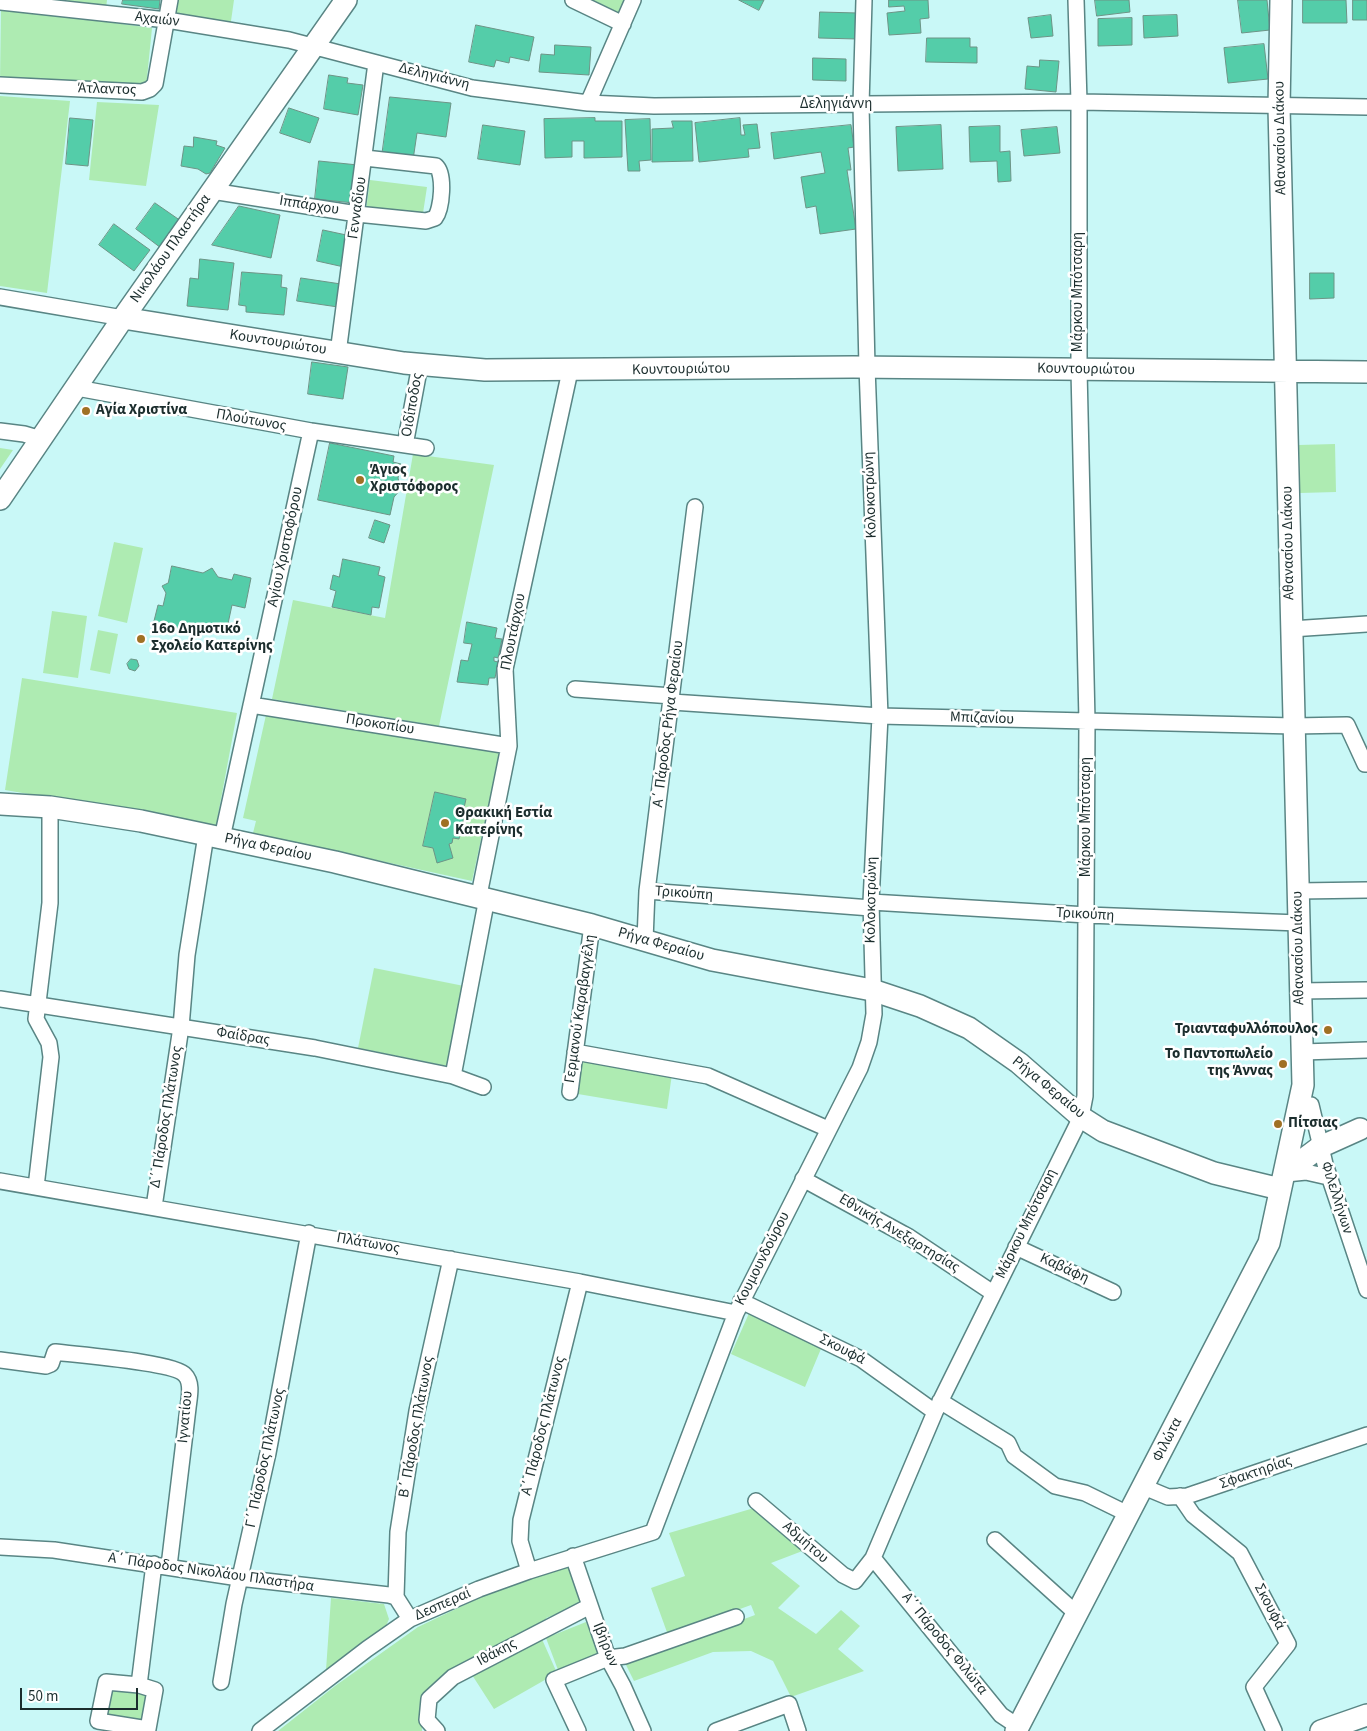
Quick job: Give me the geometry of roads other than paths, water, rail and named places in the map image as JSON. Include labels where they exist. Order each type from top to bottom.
[{"type":"street","name":"Άτλαντος","points":[[0,85],[142,92],[150,90],[156,84],[170,0]]},
{"type":"street","name":"Νικολάου Πλαστήρα","points":[[0,499],[123,318],[346,0]]},
{"type":"street","points":[[574,0],[623,24]]},
{"type":"street","points":[[588,103],[633,0]]},
{"type":"street","name":"Κολοκοτρώνη","points":[[864,0],[861,105],[867,367],[880,716],[871,905],[872,990]]},
{"type":"street","name":"Μάρκου Μπότσαρη","points":[[855,1581],[873,1558],[937,1407],[1081,1117],[1085,1096],[1087,721],[1079,370],[1079,102],[1076,0]]},
{"type":"street","name":"Αθανασίου Διάκου","points":[[1281,0],[1279,107],[1303,1085],[1292,1138]]},
{"type":"street","name":"Αχαιών","points":[[0,2],[167,20],[289,40],[312,46]]},
{"type":"street","name":"Δεληγιάννη","points":[[312,46],[472,88],[588,103],[654,106],[1079,102],[1279,107],[1367,107]]},
{"type":"street","name":"Γενναδίου","points":[[338,352],[376,63]]},
{"type":"street","name":"Ιππάρχου","points":[[212,191],[357,214],[426,221],[435,218],[439,210],[442,178],[440,169],[436,166],[365,158]]},
{"type":"street","name":"Κουντουριώτου","points":[[0,297],[338,352],[420,364],[485,370],[570,371],[867,367],[1285,373],[1367,372]]},
{"type":"street","name":"Οιδίποδος","points":[[406,445],[420,364]]},
{"type":"street","name":"Πλουτάρχου","points":[[453,1076],[509,746],[506,669],[570,371]]},
{"type":"street","name":"Πλούτωνος","points":[[77,388],[311,431],[426,448]]},
{"type":"street","points":[[0,431],[24,434],[41,439]]},
{"type":"street","name":"Αγίου Χριστοφόρου","points":[[214,837],[251,705],[311,431]]},
{"type":"street","name":"Α΄ Πάροδος Ρήγα Φεραίου","points":[[645,940],[647,891],[695,507]]},
{"type":"street","points":[[1291,629],[1367,624]]},
{"type":"street","name":"Μπιζανίου","points":[[575,689],[880,716],[1294,726],[1347,725],[1365,764],[1367,764]]},
{"type":"street","name":"Προκοπίου","points":[[251,705],[509,746]]},
{"type":"street","name":"Ρήγα Φεραίου","points":[[0,804],[50,807],[141,822],[214,837],[483,897],[592,925],[712,960],[872,990],[920,1006],[969,1028],[1019,1063],[1081,1117],[1104,1131],[1214,1173],[1282,1181]]},
{"type":"street","points":[[36,1186],[51,1057],[49,1043],[36,1019],[50,903],[50,807]]},
{"type":"street","name":"Δ΄ Πάροδος Πλάτωνος","points":[[154,1207],[181,1027],[186,955],[214,837]]},
{"type":"street","points":[[1298,890],[1367,890]]},
{"type":"street","name":"Τρικούπη","points":[[647,891],[871,905],[1299,923]]},
{"type":"street","name":"Γερμανού Καραβαγγέλη","points":[[570,1092],[592,925]]},
{"type":"street","name":"Κουμουνδούρου","points":[[652,1532],[738,1307],[860,1068],[869,1042],[874,1014],[872,990]]},
{"type":"street","points":[[1300,991],[1367,990]]},
{"type":"street","name":"Φαίδρας","points":[[0,999],[315,1048],[453,1076],[483,1087]]},
{"type":"street","points":[[1302,1052],[1367,1050]]},
{"type":"street","points":[[575,1052],[708,1076],[828,1130]]},
{"type":"street","name":"Αθανασίου Διάκου","points":[[1303,1085],[1311,1105]]},
{"type":"street","points":[[1292,1138],[1308,1122],[1311,1105]]},
{"type":"street","name":"Φιλελλήνων","points":[[1311,1105],[1328,1176],[1367,1290]]},
{"type":"street","points":[[1292,1138],[1319,1141],[1364,1128]]},
{"type":"street","name":"Φιλώτα","points":[[1017,1729],[1130,1515],[1269,1244],[1292,1138]]},
{"type":"street","points":[[1282,1181],[1319,1141]]},
{"type":"street","points":[[1282,1181],[1306,1172],[1328,1176]]},
{"type":"street","name":"Εθνικής Ανεξαρτησίας","points":[[803,1179],[910,1237],[993,1293]]},
{"type":"street","name":"Πλάτωνος","points":[[0,1181],[580,1282],[738,1307]]},
{"type":"street","name":"Γ΄ Πάροδος Πλάτωνος","points":[[221,1682],[239,1578],[268,1453],[309,1234]]},
{"type":"street","name":"Καβάφη","points":[[1016,1247],[1113,1292]]},
{"type":"street","name":"Β΄ Πάροδος Πλάτωνος","points":[[396,1597],[398,1532],[417,1411],[451,1259]]},
{"type":"street","name":"Α΄ Πάροδος Πλάτωνος","points":[[529,1571],[520,1540],[521,1520],[580,1282]]},
{"type":"street","name":"Σκουφά","points":[[738,1307],[862,1359],[937,1407],[1008,1443],[1014,1456],[1055,1486],[1085,1493],[1130,1515]]},
{"type":"street","name":"Ιγνατίου","points":[[0,1360],[46,1366],[51,1364],[55,1352],[160,1365],[178,1370],[186,1375],[189,1383],[188,1408],[169,1566]]},
{"type":"street","name":"Σφακτηρίας","points":[[1144,1486],[1168,1497],[1180,1496],[1367,1435]]},
{"type":"street","name":"Σκουφά","points":[[1180,1496],[1192,1515],[1240,1553],[1288,1644],[1254,1687],[1274,1731]]},
{"type":"street","name":"Αδμήτου","points":[[756,1502],[842,1576],[855,1581]]},
{"type":"street","name":"Δεσπεραί","points":[[260,1731],[367,1649],[410,1619],[479,1589],[529,1571],[652,1532]]},
{"type":"street","points":[[995,1540],[1077,1614]]},
{"type":"street","name":"Α΄ Πάροδος Νικολάου Πλαστήρα","points":[[0,1547],[36,1548],[169,1566],[239,1578],[396,1597]]},
{"type":"street","name":"Ιβήρων","points":[[573,1556],[608,1658],[643,1731]]},
{"type":"street","name":"Α΄ Πάροδος Φιλώτα","points":[[873,1558],[1002,1715],[1017,1729]]},
{"type":"street","points":[[138,1685],[154,1564]]},
{"type":"street","points":[[396,1597],[410,1619]]},
{"type":"street","name":"Ιθάκης","points":[[432,1726],[429,1699],[453,1677],[590,1606]]},
{"type":"street","points":[[578,1731],[554,1680],[608,1658],[625,1656],[736,1616]]},
{"type":"street","points":[[716,1731],[788,1704],[798,1731]]},
{"type":"street","points":[[1321,1731],[1367,1715]]},
{"type":"place","name":"Αγία Χριστίνα","points":[[86,411]]},
{"type":"place","name":"Άγιος Χριστόφορος","points":[[360,480]]},
{"type":"place","name":"16ο Δημοτικό Σχολείο Κατερίνης","points":[[141,639]]},
{"type":"place","name":"Θρακική Εστία Κατερίνης","points":[[445,823]]},
{"type":"place","name":"Τριανταφυλλόπουλος","points":[[1328,1030]]},
{"type":"place","name":"Το Παντοπωλείο της Άννας","points":[[1283,1064]]},
{"type":"place","name":"Πίτσιας","points":[[1278,1124]]}]
